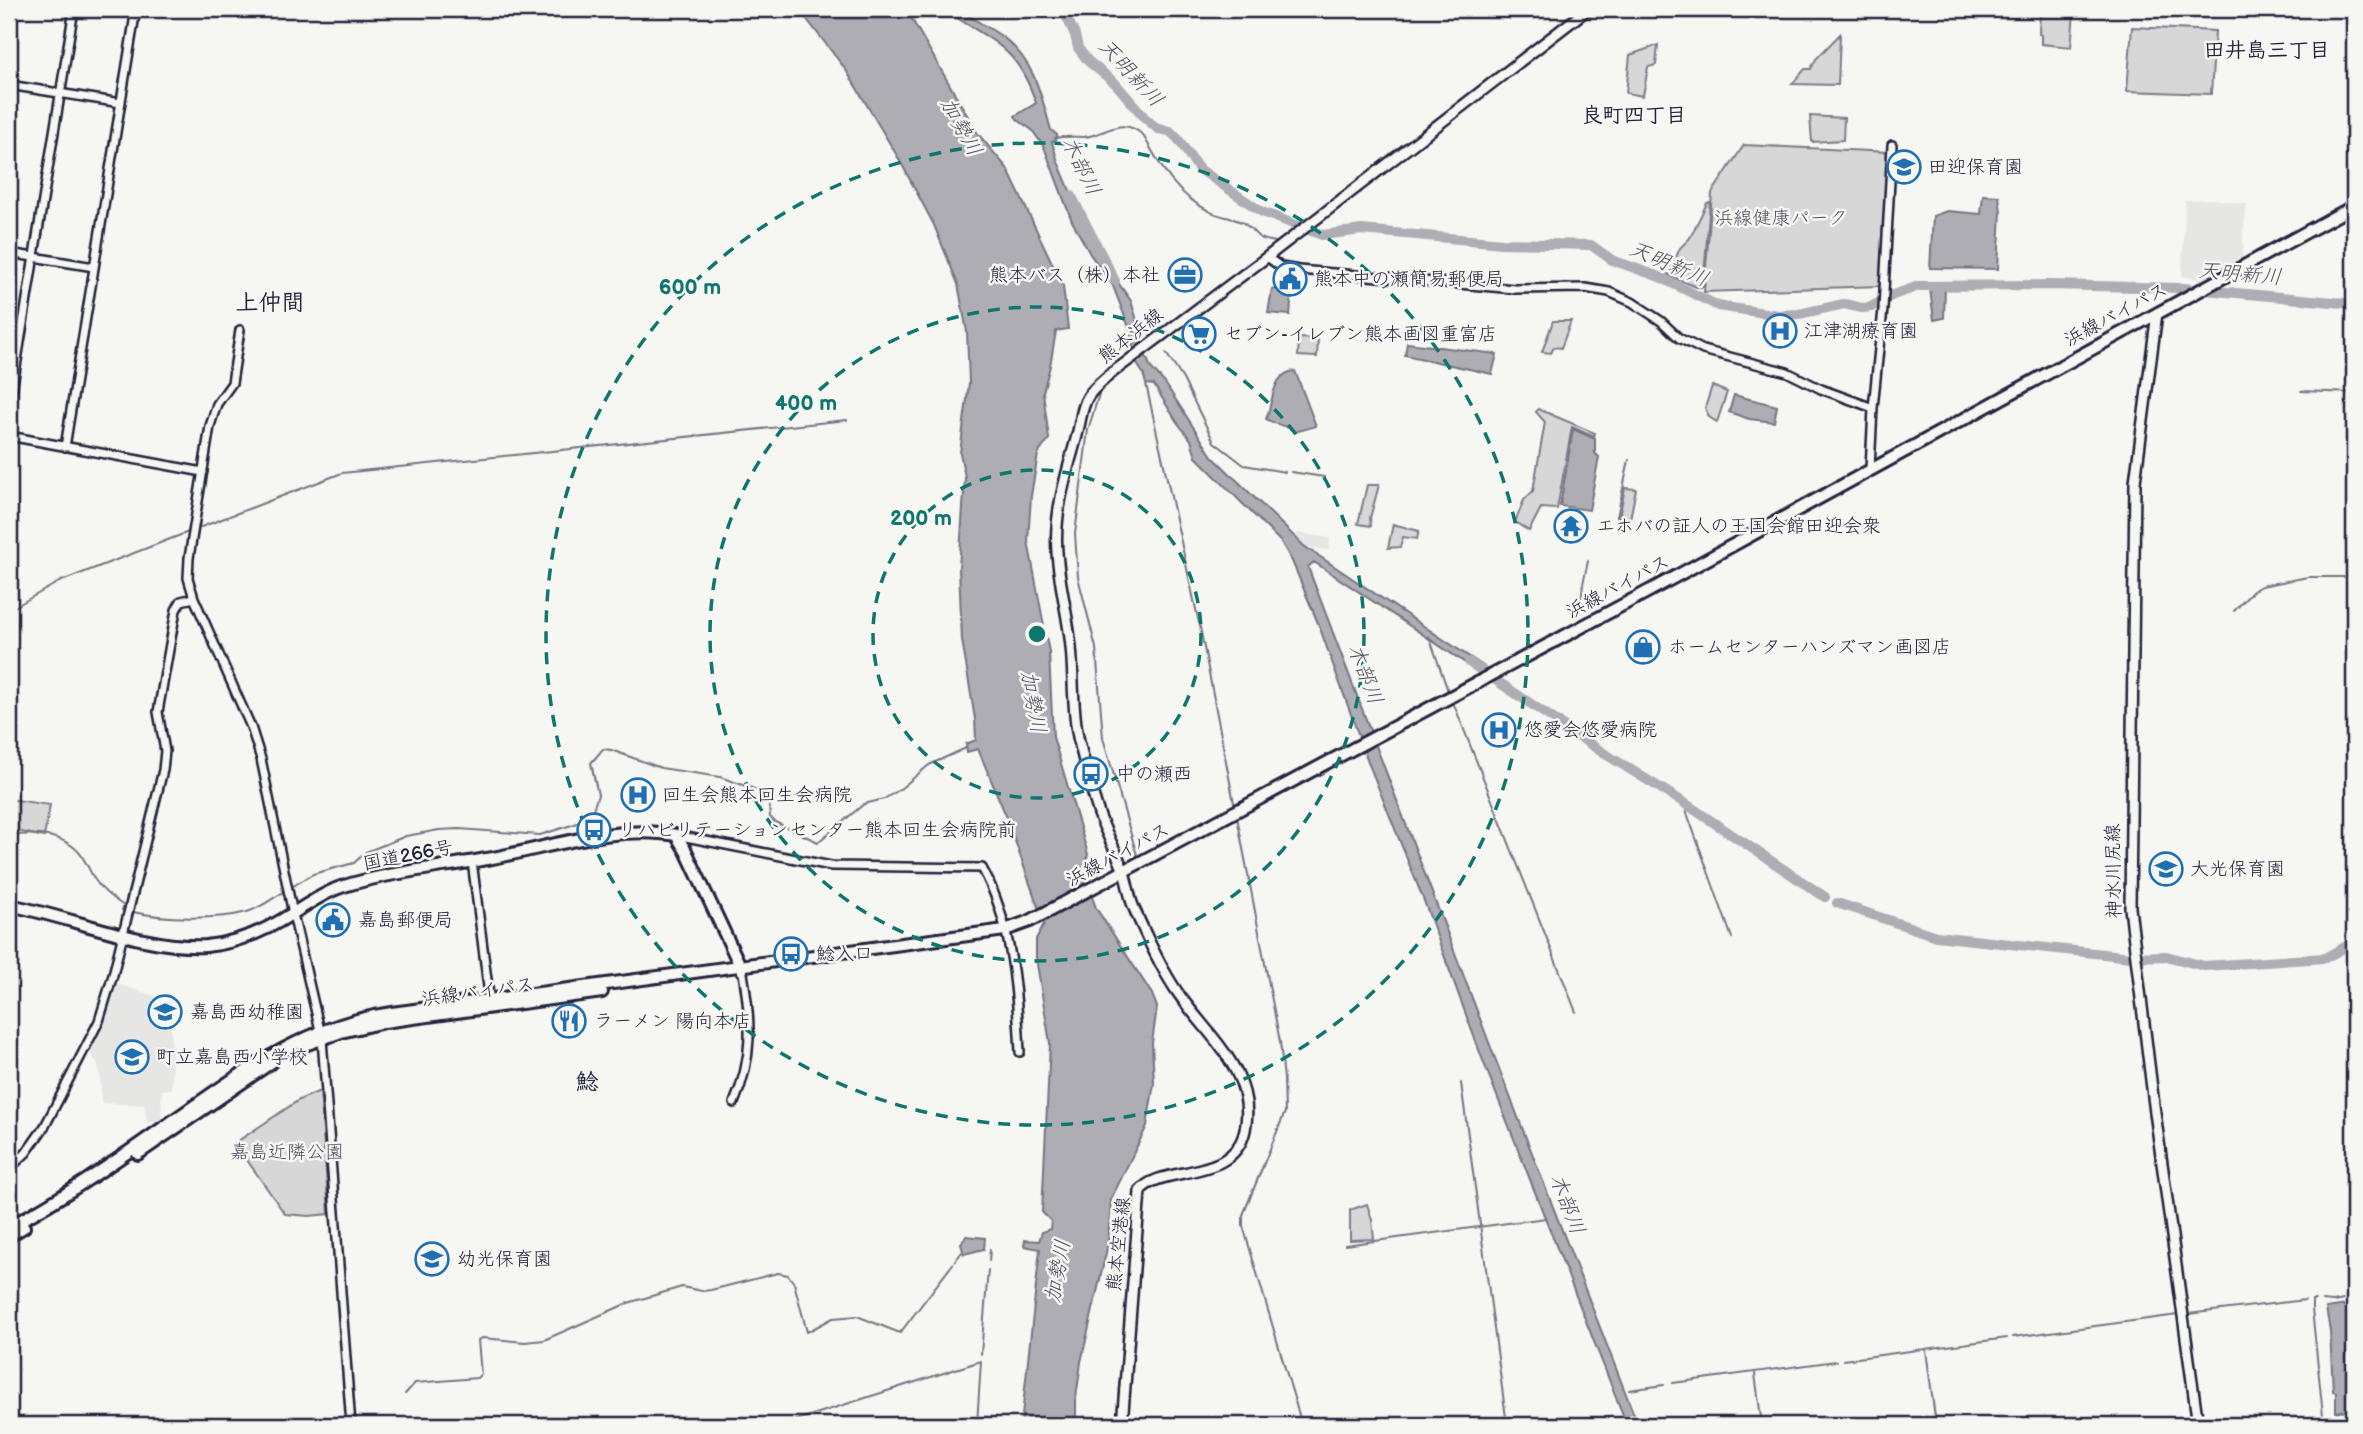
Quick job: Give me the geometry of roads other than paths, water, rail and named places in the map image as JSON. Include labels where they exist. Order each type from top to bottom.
[{"type":"highway","name":"浜線バイパス","points":[[9,1227],[81,1185],[284,1047],[372,1016],[490,1005],[899,947],[968,941],[1049,912],[1360,743],[1649,591],[2354,206]]},
{"type":"highway","name":"国道266号","points":[[9,905],[147,940],[205,946],[238,940],[272,926],[340,887],[594,836],[634,831],[676,835]]},
{"type":"highway","points":[[676,835],[742,970]]},
{"type":"highway","name":"浜線バイパス","points":[[9,1236],[86,1190],[265,1066],[321,1035]]},
{"type":"main road","name":"熊本浜線","points":[[1120,873],[1099,813],[1077,733],[1071,647],[1057,554],[1058,509],[1082,405],[1092,388],[1267,257],[1588,9]]},
{"type":"main road","name":"神水川尻線","points":[[2157,313],[2134,482],[2130,908],[2198,1425]]},
{"type":"main road","name":"熊本空港線","points":[[1120,873],[1170,980],[1233,1065],[1243,1085],[1247,1115],[1239,1145],[1225,1159],[1207,1167],[1152,1182],[1140,1191],[1122,1425]]},
{"type":"street","points":[[9,410],[74,9]]},
{"type":"street","points":[[65,447],[136,9]]},
{"type":"street","points":[[9,85],[121,103]]},
{"type":"street","points":[[1870,469],[1883,309],[1892,145]]},
{"type":"street","points":[[9,253],[94,267]]},
{"type":"street","points":[[1267,257],[1281,267],[1299,270],[1515,289],[1585,288],[1609,292],[1632,302],[1661,321],[1679,338],[1703,350],[1787,372],[1821,389],[1873,408]]},
{"type":"street","points":[[240,330],[232,383],[217,404],[210,426],[188,578],[256,743],[321,1035],[351,1425]]},
{"type":"street","points":[[9,436],[203,472]]},
{"type":"street","points":[[9,1169],[26,1153],[45,1126],[99,1021],[113,975],[165,757],[158,712],[176,610],[181,601],[194,598]]},
{"type":"street","points":[[676,835],[831,866],[982,868],[1018,1004],[1020,1052]]},
{"type":"street","points":[[472,861],[490,1005]]},
{"type":"street","points":[[734,1103],[749,1048],[750,1024],[742,970]]},
{"type":"water","name":"加勢川","points":[[799,9],[906,9],[978,134],[1007,168],[1063,286],[1068,329],[1056,331],[1043,392],[1049,439],[1038,454],[1031,496],[1028,541],[1049,652],[1053,737],[1088,854],[1084,874],[1096,908],[1152,994],[1157,1007],[1152,1043],[1154,1083],[1147,1126],[1111,1199],[1108,1244],[1081,1362],[1076,1398],[1076,1425],[1021,1425],[1040,1249],[1024,1246],[1025,1240],[1039,1241],[1042,1232],[1050,1229],[1051,1221],[1042,1212],[1050,1043],[1036,958],[1036,939],[1044,924],[1007,818],[978,749],[967,752],[966,744],[976,740],[962,640],[959,568],[965,477],[960,453],[969,383],[967,332],[958,284],[934,225],[899,159],[846,70]]},
{"type":"water","points":[[962,11],[1015,47],[1030,68],[1051,130],[1057,135],[1052,142],[1058,162],[1095,250],[1131,301],[1140,330],[1141,345],[1151,368],[1165,383],[1212,456],[1304,546],[1483,666],[1476,670],[1314,562],[1308,567],[1638,1425],[1627,1425],[1482,1058],[1424,901],[1370,767],[1318,623],[1292,561],[1281,542],[1196,457],[1191,440],[1154,385],[1146,384],[1135,361],[1130,330],[1113,286],[1090,254],[1072,221],[1044,147],[1032,130],[1015,116],[1036,103],[1029,85],[1022,71],[1005,50],[954,16]]},
{"type":"water","points":[[1983,195],[1999,196],[2001,212],[1998,269],[1930,268],[1933,216],[1947,211],[1981,214]]},
{"type":"water","points":[[1272,289],[1292,290],[1290,315],[1268,313]]},
{"type":"water","points":[[1930,289],[1945,289],[1944,318],[1934,320]]},
{"type":"water","points":[[1407,343],[1497,354],[1492,374],[1405,355]]},
{"type":"water","points":[[1295,371],[1316,426],[1295,432],[1266,419],[1278,382],[1287,373]]},
{"type":"water","points":[[1734,395],[1777,406],[1774,422],[1749,419],[1729,412]]},
{"type":"water","points":[[1573,429],[1595,439],[1595,453],[1599,457],[1589,510],[1560,506]]},
{"type":"water","points":[[966,1236],[985,1238],[984,1249],[964,1254],[961,1244]]},
{"type":"water","points":[[2354,1304],[2354,1423],[2349,1424],[2347,1410],[2336,1412],[2326,1308]]},
{"type":"waterway","name":"天明新川","points":[[1063,9],[1078,48],[1088,61],[1115,83],[1146,119],[1158,129],[1170,131],[1198,168],[1262,212],[1322,235],[1362,230],[1502,243],[1591,245],[1612,260],[1660,277],[1718,306],[1778,315],[1799,314],[1844,304],[1871,307],[1893,295],[1919,286],[2183,288],[2354,304]]},
{"type":"waterway","points":[[1055,138],[1092,136],[1120,126],[1135,129],[1143,135],[1163,169],[1187,196],[1213,213],[1242,222],[1260,237],[1276,242]]},
{"type":"waterway","name":"木部川","points":[[1071,195],[1115,281]]},
{"type":"waterway","points":[[1166,353],[1183,379],[1214,442],[1244,465],[1285,472]]},
{"type":"waterway","points":[[1106,383],[1099,394],[1088,430],[1075,534],[1078,577],[1096,648],[1103,738],[1137,855]]},
{"type":"waterway","points":[[1146,384],[1201,632],[1235,808]]},
{"type":"waterway","points":[[2301,391],[2354,393]]},
{"type":"waterway","points":[[196,529],[342,473],[847,420]]},
{"type":"waterway","points":[[1617,517],[1629,460]]},
{"type":"waterway","points":[[1291,472],[1324,477]]},
{"type":"waterway","points":[[9,610],[59,582],[191,531]]},
{"type":"waterway","points":[[1580,612],[1588,561]]},
{"type":"waterway","points":[[2234,611],[2261,586],[2308,577],[2354,577]]},
{"type":"waterway","points":[[1429,636],[1449,694]]},
{"type":"waterway","points":[[1469,662],[1825,897]]},
{"type":"waterway","points":[[1453,702],[1576,1012]]},
{"type":"waterway","points":[[290,888],[313,874],[354,863],[366,852],[406,836],[459,829],[540,835],[575,824],[592,812],[598,795],[591,763],[603,749],[661,768],[720,777],[763,792],[768,796],[770,817],[775,822],[818,842],[864,804],[884,799],[929,765],[966,748]]},
{"type":"waterway","points":[[1683,802],[1732,938]]},
{"type":"waterway","points":[[1237,817],[1280,1042],[1285,1112],[1243,1215],[1243,1226],[1302,1425]]},
{"type":"waterway","points":[[9,836],[45,836],[71,845],[78,851],[101,888],[124,906],[122,910],[127,911]]},
{"type":"waterway","points":[[133,912],[190,918],[235,915],[257,908],[285,891]]},
{"type":"waterway","points":[[1837,903],[1936,936],[2131,957],[2166,956],[2204,966],[2325,958],[2354,942]]},
{"type":"waterway","points":[[1461,1083],[1507,1425]]},
{"type":"waterway","points":[[1345,1245],[1546,1218]]},
{"type":"waterway","points":[[989,1261],[990,1249]]},
{"type":"waterway","points":[[405,1394],[415,1383],[477,1378],[481,1374],[478,1340],[482,1338],[525,1342],[544,1340],[628,1303],[682,1287],[711,1290],[778,1273],[788,1275],[794,1283],[807,1332],[833,1318],[857,1316],[900,1333],[962,1252]]},
{"type":"waterway","points":[[981,1354],[988,1270]]},
{"type":"waterway","points":[[2322,1301],[2354,1298]]},
{"type":"waterway","points":[[2188,1314],[2305,1300]]},
{"type":"waterway","points":[[2315,1300],[2312,1300],[2312,1309],[2324,1425]]},
{"type":"waterway","points":[[2013,1337],[2178,1315]]},
{"type":"waterway","points":[[1843,1360],[2007,1338]]},
{"type":"waterway","points":[[1926,1350],[1936,1425]]},
{"type":"waterway","points":[[781,1425],[981,1361],[977,1425]]},
{"type":"waterway","points":[[1673,1383],[1836,1361]]},
{"type":"waterway","points":[[1755,1374],[1762,1425]]},
{"type":"waterway","points":[[1629,1390],[1664,1385]]},
{"type":"place","name":"田迎保育園","points":[[1904,167]]},
{"type":"place","name":"熊本バス（株）本社","points":[[1185,275]]},
{"type":"place","name":"熊本中の瀬簡易郵便局","points":[[1290,279]]},
{"type":"place","name":"江津湖療育園","points":[[1780,331]]},
{"type":"place","name":"セブン-イレブン熊本画図重富店","points":[[1199,334]]},
{"type":"place","name":"エホバの証人の王国会館田迎会衆","points":[[1571,526]]},
{"type":"place","name":"ホームセンターハンズマン画図店","points":[[1643,647]]},
{"type":"place","name":"悠愛会悠愛病院","points":[[1499,730]]},
{"type":"place","name":"中の瀬西","points":[[1091,774]]},
{"type":"place","name":"回生会熊本回生会病院","points":[[638,795]]},
{"type":"place","name":"リハビリテーションセンター熊本回生会病院前","points":[[594,830]]},
{"type":"place","name":"大光保育園","points":[[2166,869]]},
{"type":"place","name":"嘉島郵便局","points":[[333,920]]},
{"type":"place","name":"鯰入口","points":[[791,954]]},
{"type":"place","name":"嘉島西幼稚園","points":[[165,1012]]},
{"type":"place","name":"ラーメン 陽向本店","points":[[569,1021]]},
{"type":"place","name":"町立嘉島西小学校","points":[[132,1057]]},
{"type":"place","name":"幼光保育園","points":[[432,1259]]},
{"type":"district","name":"田井島三丁目","points":[[2267,50]]},
{"type":"district","name":"良町四丁目","points":[[1634,115]]},
{"type":"district","name":"上仲間","points":[[270,303]]},
{"type":"district","name":"鯰","points":[[587,1082]]},
{"type":"park label","name":"浜線健康パーク","points":[[1781,218]]},
{"type":"park label","name":"嘉島近隣公園","points":[[287,1152]]}]
